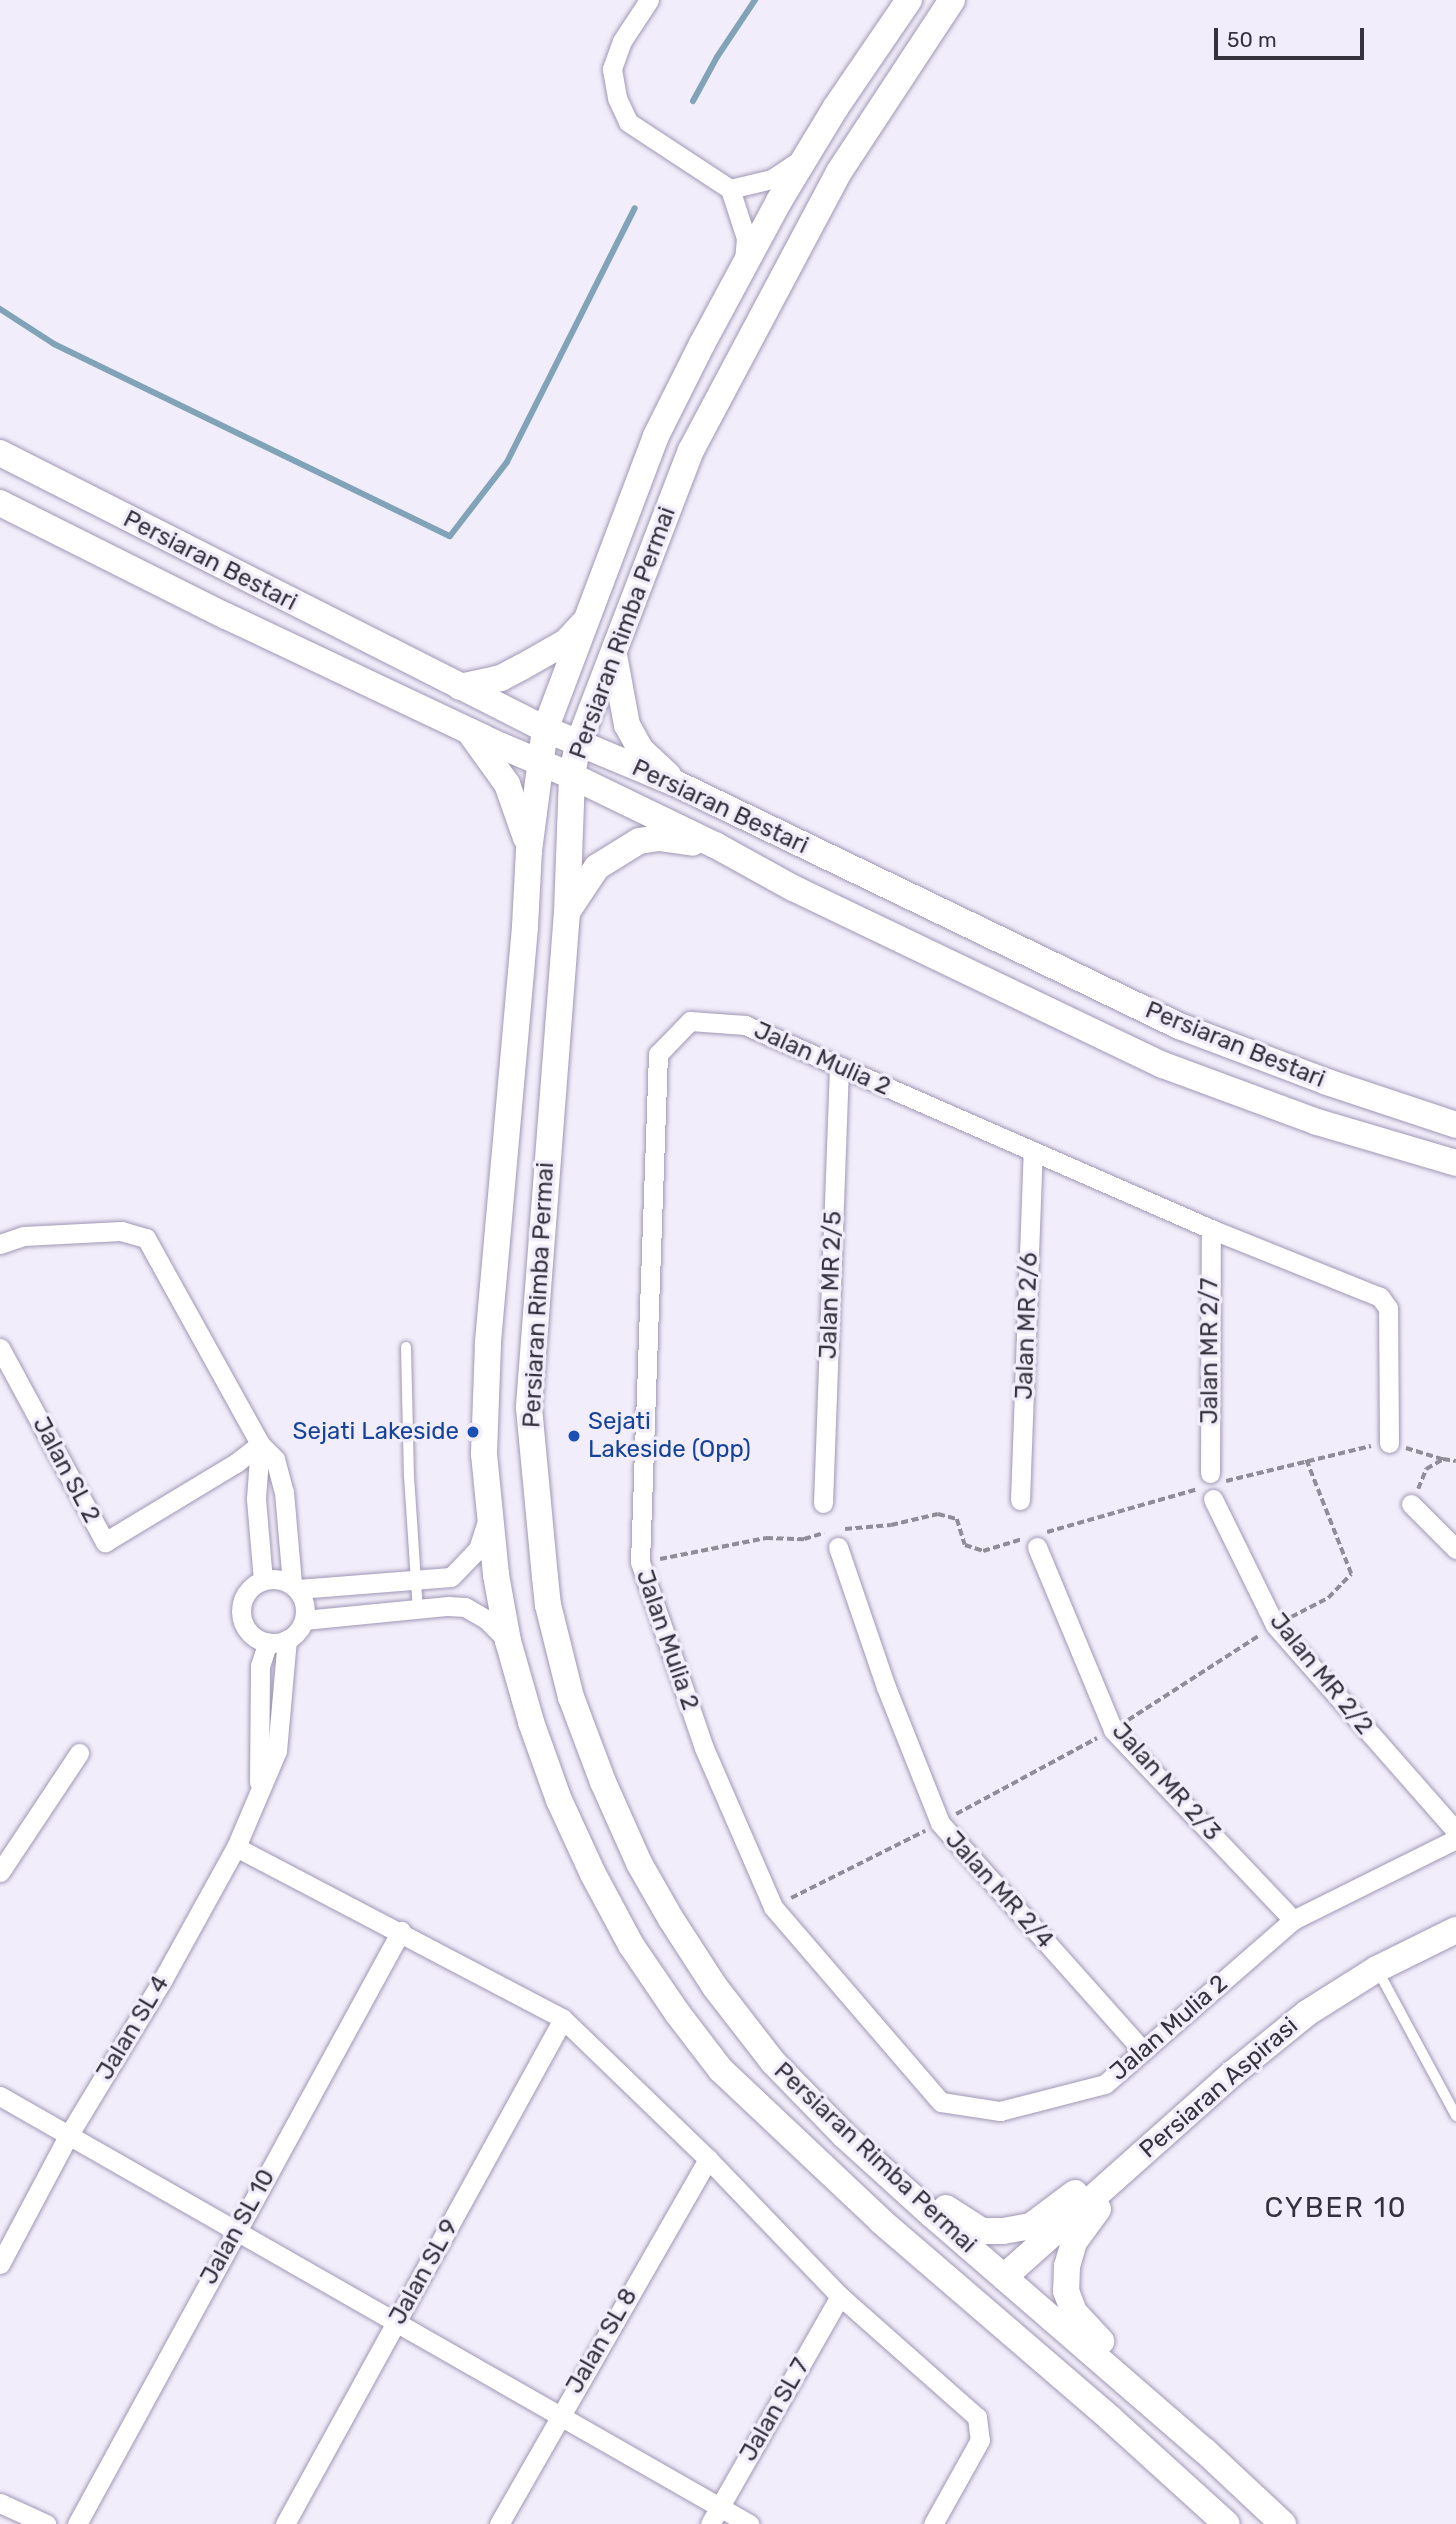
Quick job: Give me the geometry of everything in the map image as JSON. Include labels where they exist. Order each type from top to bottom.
[{"type":"main road","name":"Persiaran Rimba Permai","points":[[909,0],[806,156],[743,268],[656,436],[545,729],[529,850],[525,927],[488,1344],[484,1454],[490,1513],[508,1641],[531,1722],[559,1800],[593,1874],[631,1945],[678,2014],[721,2070],[881,2221],[1227,2524]]},
{"type":"main road","name":"Persiaran Rimba Permai","points":[[952,0],[839,173],[697,438],[649,553],[579,744],[572,776],[566,912],[529,1408],[536,1505],[548,1605],[572,1697],[603,1782],[639,1863],[671,1920],[715,1987],[773,2062],[844,2135],[1215,2460],[1283,2524]]},
{"type":"main road","name":"Persiaran Bestari","points":[[0,453],[545,729],[676,783],[1179,1026],[1339,1086],[1456,1125]]},
{"type":"main road","name":"Persiaran Bestari","points":[[0,503],[226,616],[469,731],[572,776],[715,845],[805,894],[1163,1065],[1317,1122],[1456,1163]]},
{"type":"main road","points":[[460,687],[501,677],[522,667],[566,642],[585,623]]},
{"type":"main road","points":[[614,650],[627,725],[641,750],[676,783]]},
{"type":"main road","points":[[469,731],[507,784],[523,824],[529,850]]},
{"type":"main road","points":[[566,912],[597,867],[639,841],[659,838],[715,845]]},
{"type":"main road","name":"Persiaran Aspirasi","points":[[1004,2277],[1232,2074],[1307,2013],[1377,1969],[1456,1930]]},
{"type":"main road","points":[[773,2062],[962,2221],[982,2231],[1031,2226],[1098,2176],[1158,2123],[1232,2074]]},
{"type":"main road","points":[[1215,2460],[1179,2409],[1095,2335],[1074,2312],[1066,2291],[1067,2266],[1074,2242],[1092,2214],[1194,2120],[1232,2074]]},
{"type":"main road","points":[[783,2128],[870,2194],[953,2268],[976,2281],[1004,2277],[1000,2303],[1137,2425],[1182,2483]]},
{"type":"street","points":[[649,0],[622,41],[612,69],[617,98],[628,122],[730,189],[746,238],[743,268]]},
{"type":"street","points":[[730,189],[772,179],[806,156]]},
{"type":"street","name":"Jalan Mulia 2","points":[[1389,1443],[1388,1308],[1380,1297],[1211,1229],[745,1026],[690,1021],[658,1054],[640,1562],[704,1748],[774,1907],[941,2102],[1000,2112],[1105,2084],[1293,1920],[1456,1839]]},
{"type":"street","name":"Jalan MR 2/5","points":[[823,1503],[839,1066]]},
{"type":"street","name":"Jalan MR 2/6","points":[[1020,1500],[1033,1152]]},
{"type":"street","name":"Jalan MR 2/7","points":[[1211,1229],[1213,1485]]},
{"type":"street","points":[[0,1244],[23,1236],[121,1231],[146,1238],[260,1444],[275,1459],[284,1492],[295,1587],[305,1604],[304,1620]]},
{"type":"street","name":"Jalan SL 2","points":[[0,1348],[105,1542],[236,1463],[260,1444]]},
{"type":"street","points":[[260,1444],[256,1499],[263,1580]]},
{"type":"street","name":"Jalan MR 2/2","points":[[1213,1485],[1275,1625],[1456,1831]]},
{"type":"street","points":[[1411,1504],[1456,1549]]},
{"type":"street","points":[[490,1513],[478,1549],[451,1577],[295,1587],[278,1578],[263,1580],[249,1589],[241,1613],[253,1636],[278,1641],[304,1620],[448,1606],[466,1607],[486,1619],[508,1641]]},
{"type":"street","name":"Jalan MR 2/3","points":[[1041,1539],[1113,1730],[1293,1920]]},
{"type":"street","name":"Jalan MR 2/4","points":[[838,1546],[886,1687],[940,1823],[1143,2051]]},
{"type":"street","name":"Jalan SL 4","points":[[0,2264],[68,2136],[163,1979],[236,1847],[259,1790],[260,1666],[278,1641]]},
{"type":"street","points":[[0,1872],[79,1753]]},
{"type":"street","points":[[236,1847],[401,1931],[563,2019],[708,2159],[840,2296],[977,2417],[980,2440],[933,2524]]},
{"type":"street","name":"Jalan SL 10","points":[[77,2524],[234,2232],[401,1931]]},
{"type":"street","name":"Jalan SL 9","points":[[285,2524],[563,2019]]},
{"type":"street","points":[[0,2096],[234,2232],[560,2414],[715,2516],[749,2524]]},
{"type":"street","name":"Jalan SL 8","points":[[499,2524],[708,2159]]},
{"type":"street","name":"Jalan SL 7","points":[[715,2516],[840,2296]]},
{"type":"street","points":[[0,2503],[46,2524]]},
{"type":"lane","points":[[406,1347],[409,1476],[418,1611]]},
{"type":"lane","points":[[1377,1969],[1456,2116]]},
{"type":"path","points":[[1041,1539],[1213,1485],[1389,1443],[1456,1461]]},
{"type":"path","points":[[1411,1504],[1426,1469],[1443,1459]]},
{"type":"waterway","points":[[693,101],[717,57],[755,0]]},
{"type":"waterway","points":[[0,309],[54,344],[450,536],[507,462],[635,208]]},
{"type":"place","name":"Sejati Lakeside","points":[[473,1432]]},
{"type":"place","name":"Sejati Lakeside (Opp)","points":[[574,1436]]},
{"type":"district","name":"CYBER 10","points":[[1336,2208]]}]
